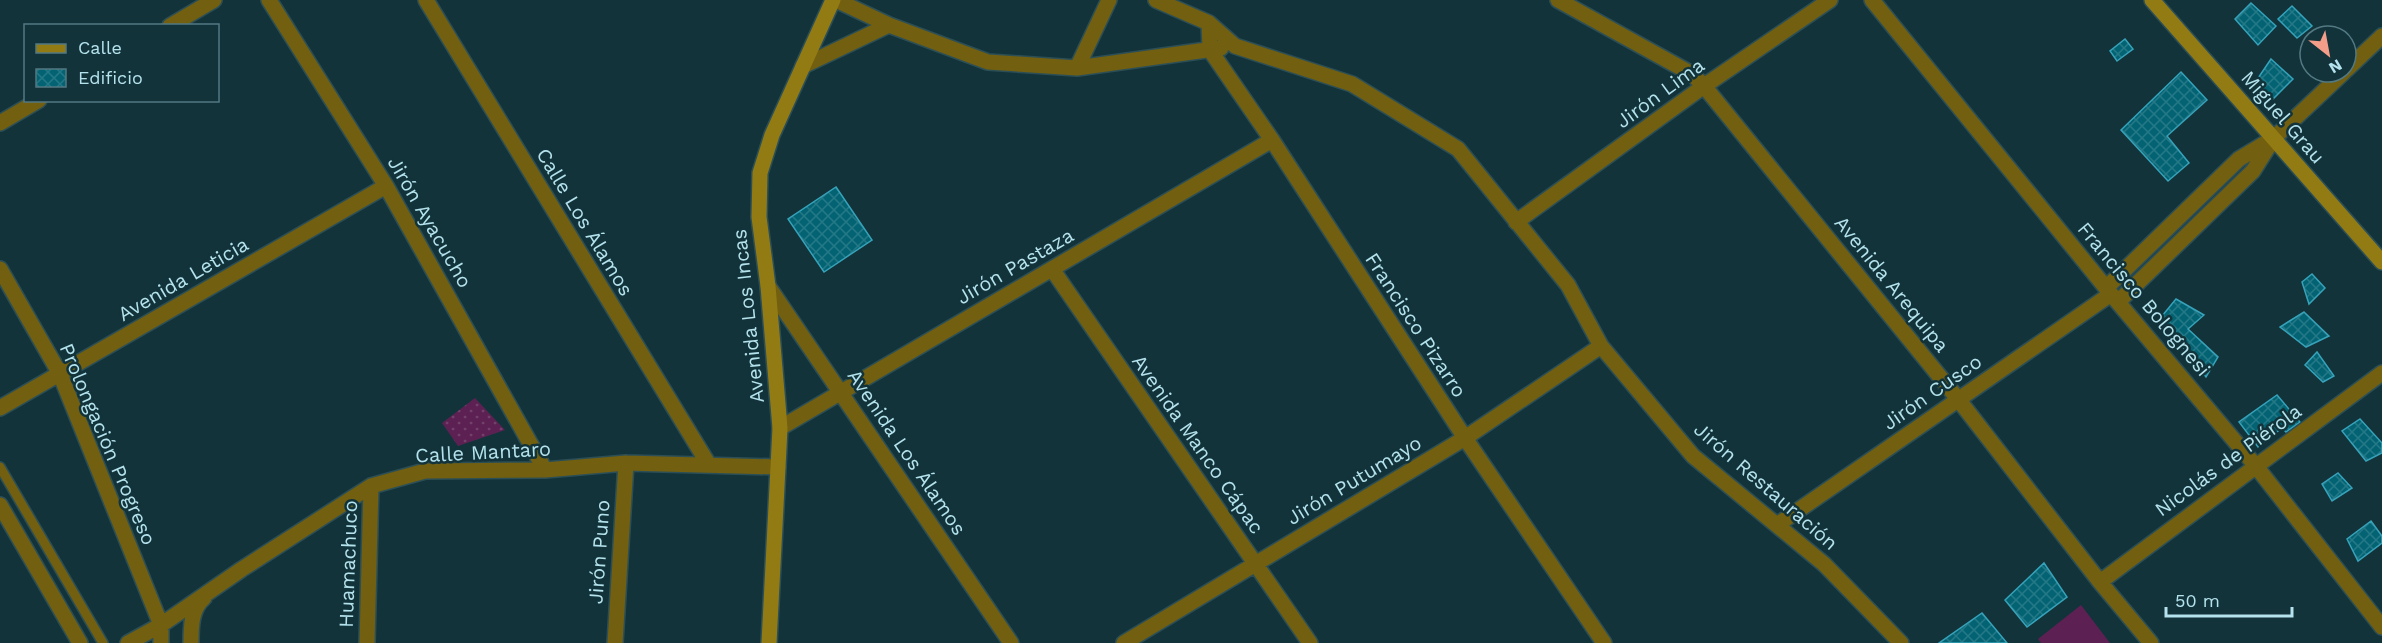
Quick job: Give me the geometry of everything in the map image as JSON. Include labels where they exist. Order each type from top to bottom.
[{"type":"street","points":[[173,24],[214,0]]},
{"type":"street","name":"Jirón Ayacucho","points":[[269,0],[386,186],[545,470]]},
{"type":"street","name":"Calle Los Álamos","points":[[426,0],[709,465]]},
{"type":"street","name":"Jirón Restauración","points":[[834,0],[889,25],[988,62],[1077,68],[1235,46]]},
{"type":"street","name":"Avenida Los Incas","points":[[769,643],[780,428],[768,286],[759,217],[760,173],[772,135],[834,0]]},
{"type":"street","points":[[1077,68],[1109,0]]},
{"type":"street","name":"Jirón Restauración","points":[[1156,0],[1209,23],[1235,46],[1352,84],[1458,150],[1568,285],[1601,346],[1694,456],[1824,564],[1901,643]]},
{"type":"street","name":"Avenida Arequipa","points":[[1558,0],[1692,74],[1704,86],[1958,399],[2100,582],[2151,643]]},
{"type":"street","name":"Jirón Lima","points":[[1516,222],[1704,86],[1830,0]]},
{"type":"street","name":"Francisco Bolognesi","points":[[1872,0],[2112,295],[2255,465],[2382,627]]},
{"type":"street","name":"Miguel Grau","points":[[2152,0],[2382,262]]},
{"type":"street","points":[[1209,23],[1210,50]]},
{"type":"street","points":[[803,66],[889,25]]},
{"type":"street","name":"Jirón Cusco","points":[[2358,59],[2382,36]]},
{"type":"street","name":"Francisco Pizarro","points":[[1210,50],[1272,140],[1465,438],[1604,643]]},
{"type":"street","name":"Jirón Cusco","points":[[1777,525],[2112,295],[2253,171],[2274,138],[2331,84]]},
{"type":"street","points":[[0,123],[36,102]]},
{"type":"street","name":"Jirón Pastaza","points":[[780,428],[1272,140]]},
{"type":"street","name":"Avenida Leticia","points":[[0,408],[386,186]]},
{"type":"street","name":"Prolongación Progreso","points":[[0,269],[60,374],[161,625],[161,643]]},
{"type":"street","name":"Avenida Manco Cápac","points":[[1052,269],[1310,643]]},
{"type":"street","name":"Avenida Los Álamos","points":[[768,286],[1011,643]]},
{"type":"street","name":"Jirón Putumayo","points":[[1124,643],[1465,438],[1601,346]]},
{"type":"street","name":"Nicolás de Piérola","points":[[2100,582],[2382,373]]},
{"type":"street","name":"Calle Mantaro","points":[[130,643],[161,625],[242,569],[371,486],[424,471],[545,470],[626,463],[778,467]]},
{"type":"street","name":"Jirón Puno","points":[[615,643],[626,463]]},
{"type":"street","name":"Huamachuco","points":[[367,643],[371,486]]},
{"type":"street","points":[[0,505],[80,643]]},
{"type":"street","points":[[191,643],[191,627],[199,603],[242,569]]},
{"type":"lane","points":[[0,467],[103,643]]},
{"type":"shaded area","points":[[475,398],[505,430],[458,446],[442,423]]},
{"type":"shaded area","points":[[2081,605],[2110,643],[2041,643],[2038,639]]},
{"type":"building","points":[[2251,3],[2276,26],[2258,45],[2235,19]]},
{"type":"building","points":[[2292,6],[2310,24],[2298,24],[2297,38],[2278,19]]},
{"type":"building","points":[[2125,39],[2133,49],[2117,61],[2110,51]]},
{"type":"building","points":[[2271,59],[2293,79],[2272,100],[2252,87]]},
{"type":"building","points":[[2181,72],[2207,100],[2167,136],[2189,163],[2168,181],[2121,130]]},
{"type":"building","points":[[836,187],[872,240],[824,272],[788,219]]},
{"type":"building","points":[[2312,274],[2325,288],[2309,304],[2302,282]]},
{"type":"building","points":[[2176,299],[2204,315],[2188,329],[2218,357],[2206,377],[2176,339],[2162,316]]},
{"type":"building","points":[[2304,312],[2329,336],[2306,347],[2280,327]]},
{"type":"building","points":[[2317,352],[2334,376],[2323,382],[2305,365]]},
{"type":"building","points":[[2277,395],[2300,422],[2286,432],[2282,428],[2258,447],[2239,422]]},
{"type":"building","points":[[2360,419],[2382,443],[2382,453],[2366,461],[2342,431]]},
{"type":"building","points":[[2338,473],[2352,488],[2332,501],[2322,484]]},
{"type":"building","points":[[2371,521],[2382,536],[2382,543],[2358,561],[2347,539]]},
{"type":"building","points":[[2044,563],[2067,597],[2027,627],[2005,600]]},
{"type":"building","points":[[1982,613],[2007,643],[1939,643]]}]
